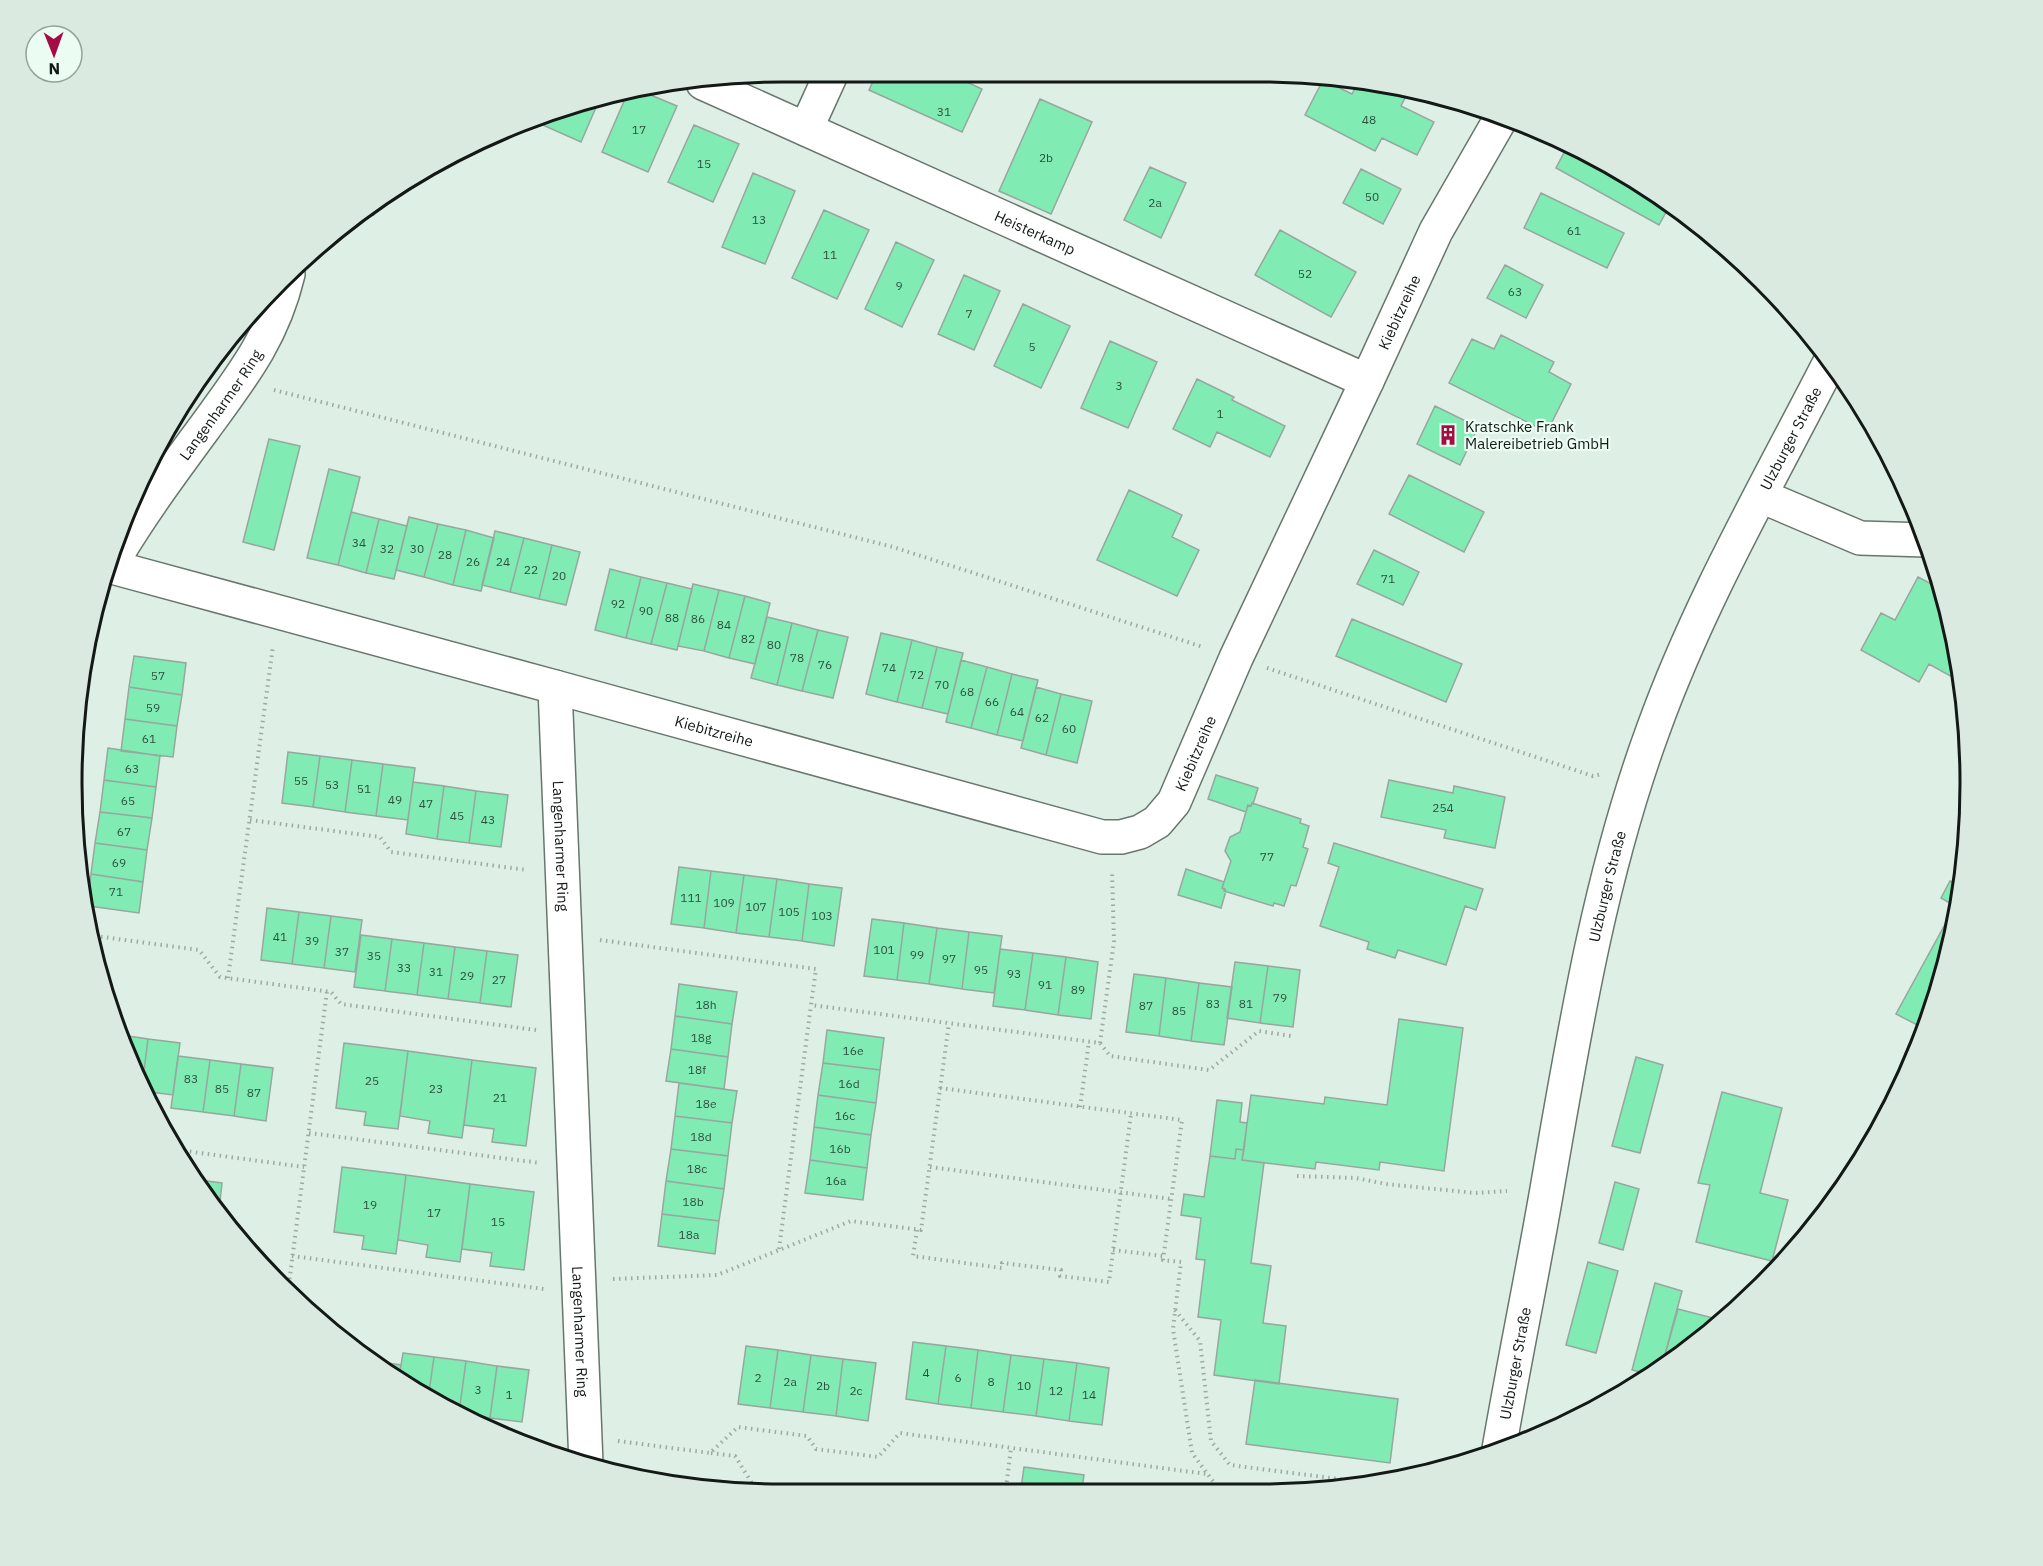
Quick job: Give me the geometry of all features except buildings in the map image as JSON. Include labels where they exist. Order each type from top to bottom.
[{"type":"street","points":[[806,129],[827,82]]},
{"type":"street","name":"Heisterkamp","points":[[712,86],[1368,381]]},
{"type":"street","name":"Kiebitzreihe","points":[[555,687],[1095,835],[1121,837],[1140,832],[1157,822],[1170,807],[1236,658],[1368,381],[1436,231],[1497,125]]},
{"type":"street","name":"Langenharmer Ring","points":[[127,538],[152,500],[253,361],[268,333],[283,294]]},
{"type":"street","name":"Ulzburger Straße","points":[[1501,1440],[1547,1191],[1571,1044],[1619,836],[1635,783],[1675,670],[1707,598],[1826,371]]},
{"type":"street","points":[[1761,496],[1860,538],[1916,540]]},
{"type":"street","points":[[117,568],[555,687]]},
{"type":"street","name":"Langenharmer Ring","points":[[555,687],[586,1450]]},
{"type":"path","points":[[238,381],[893,547],[1593,776],[1608,773],[1635,783]]},
{"type":"path","points":[[228,978],[277,612]]},
{"type":"path","points":[[250,820],[380,837],[391,852],[562,875]]},
{"type":"path","points":[[1111,837],[1114,941],[1100,1043],[1110,1056],[1209,1070],[1259,1031],[1292,1036]]},
{"type":"path","points":[[565,935],[816,969],[779,1250]]},
{"type":"path","points":[[100,937],[199,950],[220,977],[327,991],[331,992],[341,1004],[569,1035]]},
{"type":"path","points":[[289,1279],[327,991]]},
{"type":"path","points":[[811,1005],[1100,1043]]},
{"type":"path","points":[[292,1256],[579,1287],[717,1275],[851,1221],[921,1230],[949,1023]]},
{"type":"path","points":[[1080,1107],[1089,1042]]},
{"type":"path","points":[[940,1088],[1182,1120],[1163,1260],[1181,1262],[1173,1329],[1192,1454],[1215,1484]]},
{"type":"path","points":[[917,1230],[913,1256],[1002,1268],[1002,1263],[1061,1270],[1060,1276],[1109,1282],[1131,1114]]},
{"type":"path","points":[[309,1133],[574,1168]]},
{"type":"path","points":[[188,1151],[304,1167]]},
{"type":"path","points":[[930,1167],[1171,1199]]},
{"type":"path","points":[[1297,1176],[1356,1178],[1386,1184],[1475,1193],[1507,1191]]},
{"type":"path","points":[[1113,1250],[1164,1256]]},
{"type":"path","points":[[1175,1310],[1200,1341],[1211,1441],[1230,1465],[1339,1479]]},
{"type":"path","points":[[710,1453],[738,1428],[807,1436],[816,1449],[878,1457],[900,1433],[1207,1474]]},
{"type":"path","points":[[1006,1484],[1011,1448]]},
{"type":"path","points":[[586,1450],[710,1453],[735,1456],[753,1483]]},
{"type":"place","name":"Kratschke Frank Malereibetrieb GmbH","points":[[1448,435]]}]
